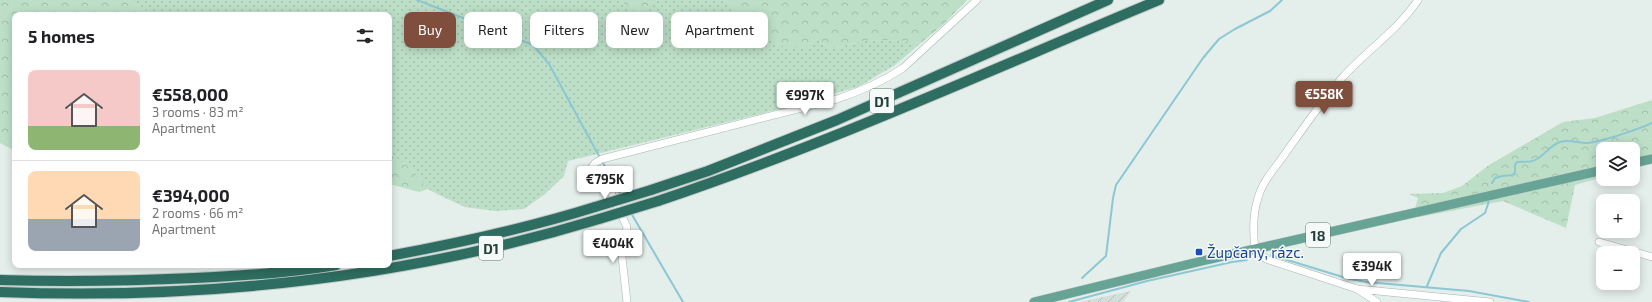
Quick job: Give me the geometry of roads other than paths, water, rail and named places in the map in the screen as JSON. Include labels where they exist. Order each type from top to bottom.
[{"type":"highway","name":"D1","points":[[392,255],[481,238],[556,220],[708,171],[837,120],[1108,0]]},
{"type":"highway","name":"D1","points":[[392,268],[467,253],[561,231],[720,180],[790,154],[1159,0]]},
{"type":"highway","points":[[0,280],[82,282],[147,281],[229,276],[312,268]]},
{"type":"highway","name":"D1","points":[[0,292],[60,294],[160,293],[281,284],[390,268]]},
{"type":"main road","points":[[1640,162],[1652,159]]},
{"type":"main road","name":"18","points":[[1034,302],[1128,278],[1596,172]]},
{"type":"street","points":[[627,302],[622,257],[627,227],[607,184],[592,167],[595,163],[602,159],[860,92],[884,80],[902,68],[977,0]]},
{"type":"street","points":[[1418,0],[1390,33],[1342,78],[1315,112],[1266,180],[1258,197],[1255,213],[1255,249],[1266,259],[1357,289],[1490,302]]},
{"type":"street","points":[[1599,242],[1652,257]]},
{"type":"street","points":[[1357,289],[1378,302]]},
{"type":"waterway","points":[[417,0],[533,45],[549,64],[599,156]]},
{"type":"waterway","points":[[1082,278],[1106,256],[1116,185],[1203,58],[1219,39],[1270,11],[1282,0]]},
{"type":"waterway","points":[[1492,183],[1495,178],[1513,175],[1517,162],[1533,161],[1556,143],[1567,141],[1587,143],[1593,142],[1639,129],[1652,123]]},
{"type":"waterway","points":[[603,163],[621,195]]},
{"type":"waterway","points":[[1427,286],[1441,253],[1461,229],[1485,213],[1489,201]]},
{"type":"waterway","points":[[631,213],[683,302]]},
{"type":"waterway","points":[[1271,255],[1346,278],[1366,282],[1469,291],[1529,302]]},
{"type":"waterway","points":[[1069,302],[1147,281],[1247,260]]},
{"type":"place","name":"Župčany, rázc.","points":[[1199,252]]}]
